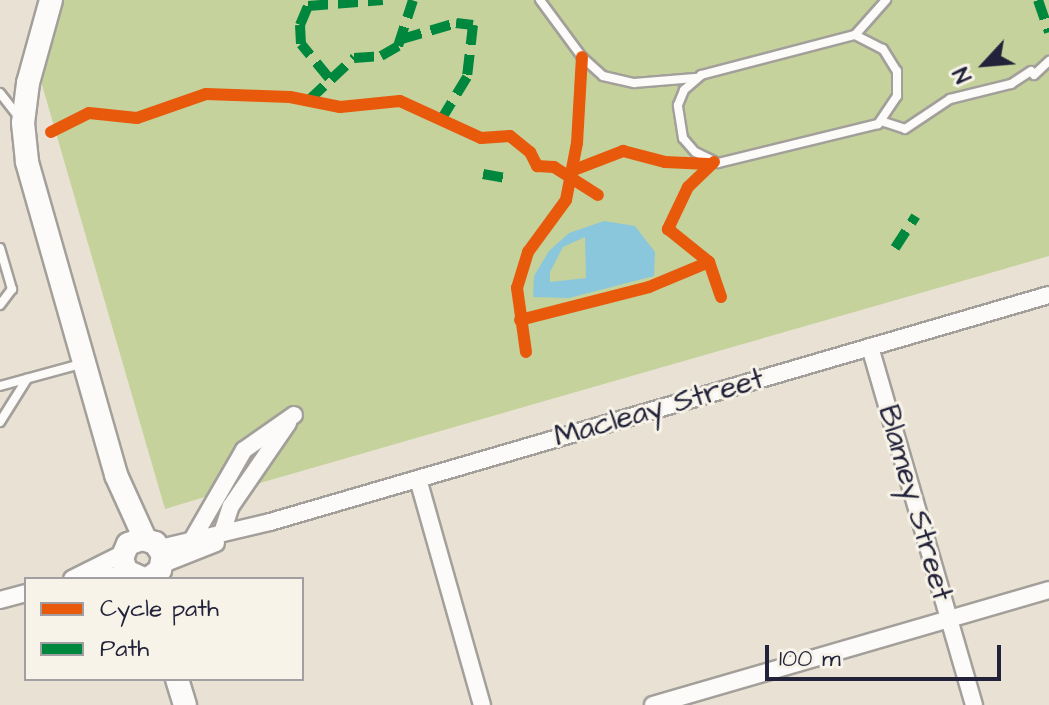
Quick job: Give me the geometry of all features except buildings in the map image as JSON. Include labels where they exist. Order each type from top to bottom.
[{"type":"street","points":[[51,0],[28,83],[23,123],[35,194],[143,566]]},
{"type":"street","name":"Macleay Street","points":[[91,577],[143,566],[270,522],[1049,295]]},
{"type":"street","name":"Blamey Street","points":[[870,347],[974,705]]},
{"type":"street","points":[[192,540],[244,450],[294,415],[231,506],[222,533]]},
{"type":"street","points":[[418,479],[482,705]]},
{"type":"street","name":"Macleay Street","points":[[83,577],[143,566],[192,540],[270,522]]},
{"type":"street","points":[[653,705],[1049,590]]},
{"type":"street","points":[[0,600],[24,594]]},
{"type":"street","points":[[178,681],[185,705]]},
{"type":"lane","points":[[540,0],[582,57],[603,76],[634,83],[696,78],[853,36],[886,0]]},
{"type":"lane","points":[[853,36],[883,49],[897,71],[897,96],[881,121]]},
{"type":"lane","points":[[696,78],[678,105],[680,130],[695,152],[718,163],[881,121],[905,129],[950,99],[1011,84],[1049,61]]},
{"type":"lane","points":[[0,93],[23,123]]},
{"type":"lane","points":[[0,248],[12,289],[0,305]]},
{"type":"lane","points":[[0,386],[84,363]]},
{"type":"lane","points":[[0,422],[27,379]]},
{"type":"green space","points":[[61,0],[1049,0],[1049,256],[232,491],[245,467],[239,459],[218,493],[165,509],[38,71]]},
{"type":"water","points":[[604,221],[635,226],[655,252],[654,276],[569,298],[533,297],[534,276],[549,251],[569,233]],"holes":[[[585,237],[586,278],[550,282],[550,272],[563,247]]]},
{"type":"marked path","points":[[329,78],[301,44],[300,25],[308,6],[383,0]]},
{"type":"marked path","points":[[309,100],[354,58],[381,56],[398,46],[413,0]]},
{"type":"marked path","points":[[1038,0],[1049,32]]},
{"type":"marked path","points":[[402,39],[456,23],[473,25],[467,77],[441,120]]},
{"type":"marked path","points":[[483,174],[505,178]]},
{"type":"marked path","points":[[895,248],[916,216]]},
{"type":"cycle path","points":[[526,352],[517,288],[528,252],[566,200],[577,143],[582,57]]},
{"type":"cycle path","points":[[51,132],[89,113],[137,118],[206,94],[290,97],[340,107],[400,101],[481,138],[510,136],[530,152],[537,166],[554,167],[598,195]]},
{"type":"cycle path","points":[[574,170],[623,151],[665,162],[708,164]]},
{"type":"cycle path","points":[[714,162],[688,187],[668,229],[709,262],[721,297]]},
{"type":"cycle path","points":[[520,320],[649,287],[709,262]]}]
